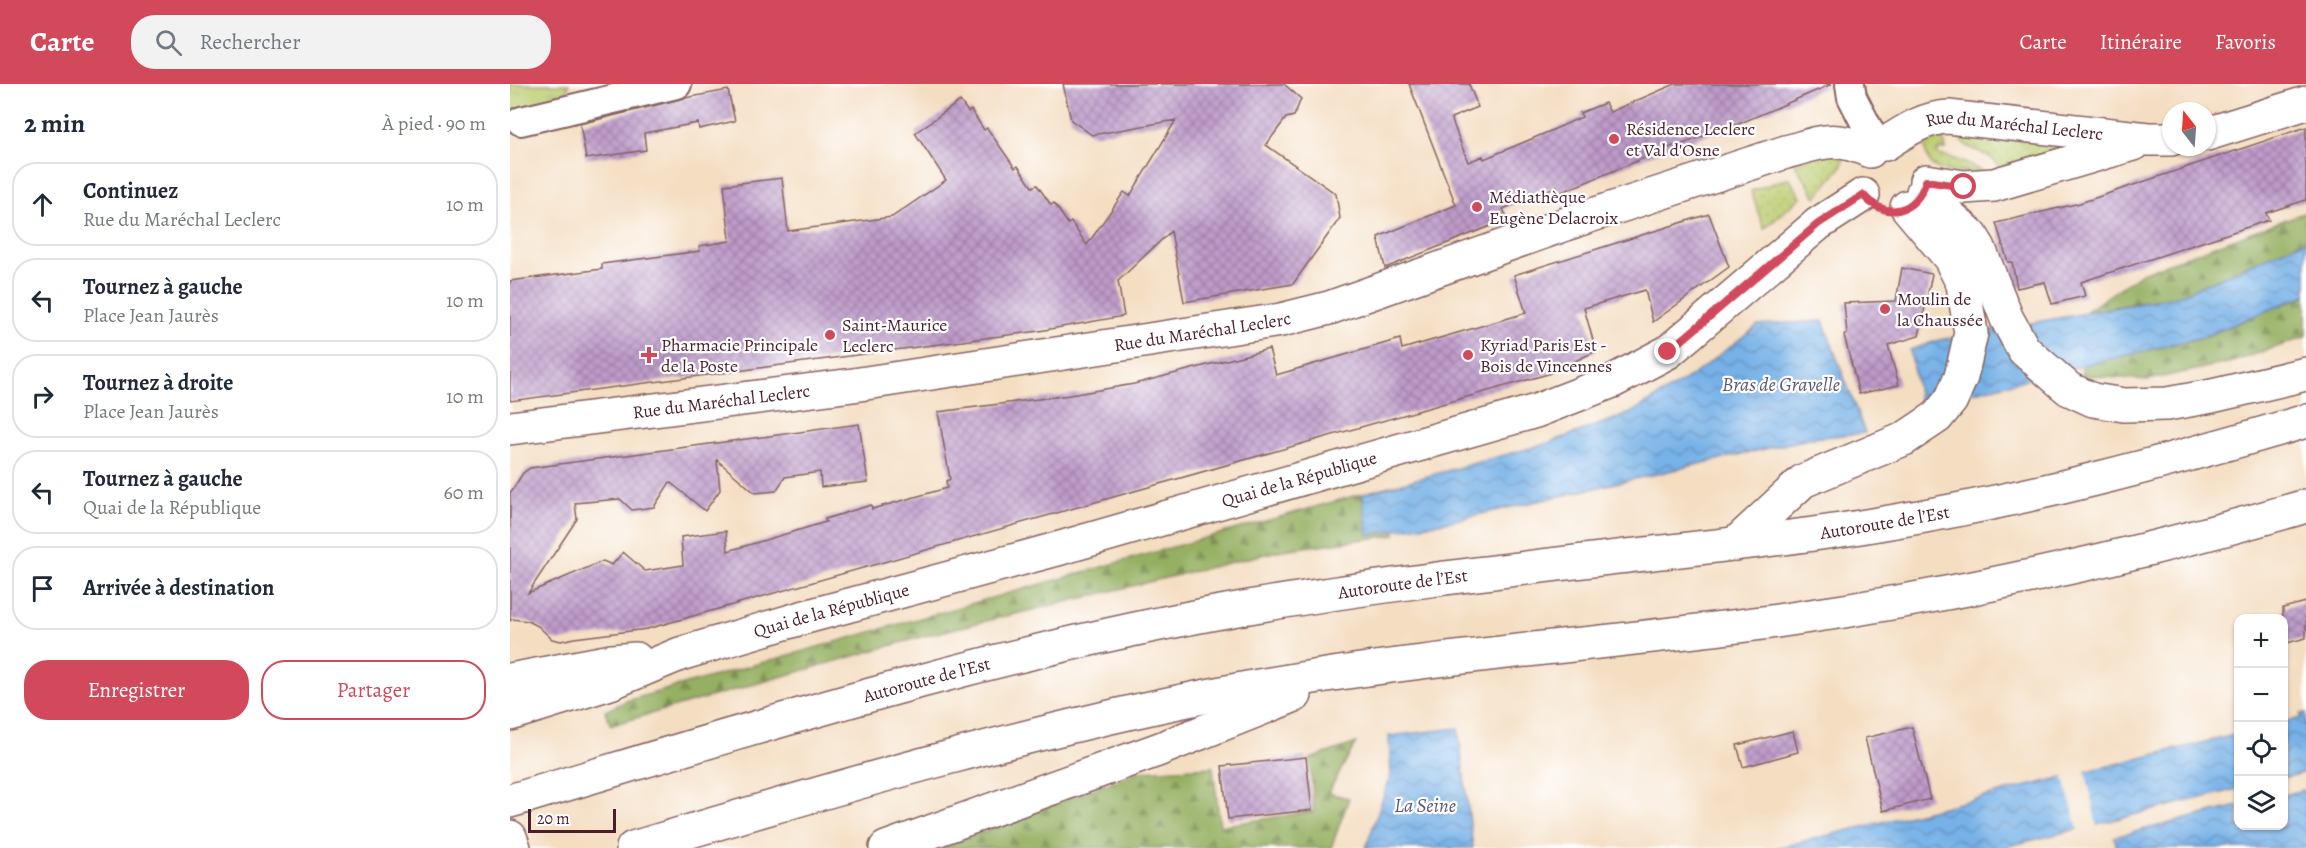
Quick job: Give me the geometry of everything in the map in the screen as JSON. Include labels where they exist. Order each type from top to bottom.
[{"type":"main road","points":[[2216,131],[2306,103]]},
{"type":"main road","name":"Rue du Maréchal Leclerc","points":[[510,429],[853,385],[1281,320],[1329,308],[1577,220],[1785,152],[1820,142],[1838,140],[1877,147],[1928,120],[1948,117],[2160,139]]},
{"type":"main road","name":"Rue du Maréchal Leclerc","points":[[1918,193],[1994,185],[2160,139]]},
{"type":"main road","points":[[1735,544],[1803,481],[1904,439],[1937,417],[1951,400],[1961,377],[1971,333],[1963,284],[1918,193],[1922,160],[1906,146],[1896,143],[1877,147],[1863,158],[1859,167],[1859,187],[1870,203],[1888,211],[1918,193]]},
{"type":"main road","points":[[1918,193],[1971,235],[1979,248],[2007,319],[2024,350],[2069,389],[2093,400],[2124,405],[2166,404],[2212,396],[2306,374]]},
{"type":"main road","name":"Quai de la République","points":[[510,714],[610,683],[680,654],[798,619],[1057,549],[1536,411],[1602,386],[1668,352],[1818,224],[1863,195]]},
{"type":"main road","name":"Autoroute de l’Est","points":[[510,801],[835,704],[1034,651],[1242,609],[1370,588],[1475,573],[1735,544],[1883,524],[1995,502],[2192,454],[2306,421]]},
{"type":"main road","points":[[633,848],[821,792],[1068,726],[1249,688],[1485,654],[1776,621],[1978,587],[2125,556],[2306,506]]},
{"type":"main road","name":"Quai de la République","points":[[510,680],[612,661],[680,654]]},
{"type":"main road","points":[[886,848],[1160,749],[1363,670]]},
{"type":"main road","points":[[510,837],[514,848]]},
{"type":"street","points":[[521,121],[584,94],[677,84]]},
{"type":"street","points":[[1850,84],[1852,97],[1877,147]]},
{"type":"green space","points":[[510,84],[569,84],[566,92],[553,102],[510,112]]},
{"type":"green space","points":[[1941,132],[1946,149],[1938,150],[1938,155],[1983,172],[1949,171],[1931,164],[1925,146],[1927,137]]},
{"type":"green space","points":[[1956,134],[2076,146],[1999,167],[1990,157],[1967,146]]},
{"type":"green space","points":[[1826,150],[1843,159],[1842,166],[1816,197],[1795,164]]},
{"type":"green space","points":[[1789,178],[1801,197],[1764,229],[1751,191]]},
{"type":"green space","points":[[2306,212],[2306,240],[2178,296],[2085,312],[2142,273]]},
{"type":"green space","points":[[2306,295],[2306,337],[2232,362],[2148,380],[2082,375],[2082,364],[2203,337]]},
{"type":"green space","points":[[1393,485],[1395,535],[1282,550],[928,635],[611,725],[605,711],[626,701]]},
{"type":"green space","points":[[1356,743],[1328,793],[1349,798],[1331,848],[941,848],[1140,771],[1213,767],[1220,826],[1314,811],[1310,759]]},
{"type":"water","points":[[2306,240],[2306,295],[2203,337],[1920,405],[1910,350],[1939,340],[2178,296]]},
{"type":"water","name":"Bras de Gravelle","points":[[1823,321],[1865,433],[1812,438],[1451,521],[1368,535],[1362,494],[1545,444],[1631,413],[1692,376],[1758,325]]},
{"type":"water","points":[[2306,713],[2306,772],[2288,777],[2288,721],[2302,718],[2300,714]]},
{"type":"water","name":"La Seine","points":[[1458,728],[1473,848],[1366,848],[1391,774],[1389,736]]},
{"type":"water","points":[[2234,735],[2234,790],[2001,848],[1777,848]]},
{"type":"water","points":[[2303,790],[2306,794],[2306,848],[2117,848],[2114,837],[2234,807],[2234,830],[2288,830],[2288,794]]},
{"type":"pier","points":[[2085,769],[2097,827],[2079,832],[2063,774]]},
{"type":"building","points":[[1063,84],[1284,84],[1301,99],[1294,116],[1286,118],[1266,145],[1336,194],[1340,218],[1293,284],[1184,302],[1171,231],[1118,281],[1124,316],[1039,331],[510,401],[510,281],[602,269],[602,264],[700,251],[699,246],[730,241],[724,185],[782,178],[788,231],[892,217],[946,180],[915,133],[960,101],[968,112],[971,110],[984,130],[987,128],[1015,168],[1018,166],[1032,187],[1037,185],[1051,205],[1054,203],[1068,224],[1071,222],[1087,245],[1124,192],[1130,196],[1176,120],[1092,135],[1071,120]]},
{"type":"building","points":[[1409,84],[1469,84],[1478,107],[1451,118],[1468,162],[1483,156],[1484,159],[1548,132],[1582,117],[1580,113],[1605,103],[1610,112],[1675,84],[1832,84],[1715,134],[1714,132],[1678,146],[1678,144],[1560,193],[1557,186],[1503,209],[1508,219],[1385,268],[1378,237],[1456,205]]},
{"type":"building","points":[[728,90],[735,121],[699,129],[698,123],[644,133],[646,150],[586,159],[580,124],[685,98]]},
{"type":"building","points":[[2306,127],[2306,200],[2266,213],[2269,220],[2081,282],[2085,296],[2052,304],[2045,282],[2017,288],[2012,262],[2008,262],[1996,223],[2080,203]]},
{"type":"building","points":[[1709,214],[1729,267],[1653,322],[1645,290],[1584,308],[1596,351],[1548,374],[647,629],[561,641],[552,639],[538,626],[528,621],[512,619],[510,621],[510,493],[523,473],[530,468],[859,424],[868,482],[821,487],[820,472],[785,477],[776,491],[755,493],[717,460],[720,490],[705,511],[670,482],[654,507],[632,510],[620,499],[575,503],[577,519],[528,593],[603,561],[612,565],[623,552],[645,571],[683,565],[681,537],[726,531],[728,551],[826,522],[825,519],[871,505],[872,509],[947,488],[946,481],[950,479],[938,412],[1070,395],[1134,384],[1269,349],[1276,375],[1400,339],[1402,349],[1526,313],[1514,275]]},
{"type":"building","name":"Moulin de la Chaussée","points":[[1902,268],[1932,274],[1919,336],[1888,345],[1899,385],[1859,394],[1844,335],[1847,334],[1844,303],[1896,301]]},
{"type":"building","points":[[2306,602],[2306,638],[2288,643],[2288,614],[2283,614],[2283,608]]},
{"type":"building","points":[[1912,727],[1930,799],[1883,811],[1865,738]]},
{"type":"building","points":[[1793,731],[1798,752],[1743,767],[1737,745]]},
{"type":"building","points":[[1306,757],[1312,810],[1228,819],[1222,766]]},
{"type":"place","name":"Résidence Leclerc et Val d'Osne","points":[[1614,139]]},
{"type":"place","name":"Médiathèque Eugène Delacroix","points":[[1477,207]]},
{"type":"place","name":"Moulin de la Chaussée","points":[[1885,309]]},
{"type":"place","name":"Saint-Maurice Leclerc","points":[[830,335]]},
{"type":"place","name":"Pharmacie Principale de la Poste","points":[[649,355]]},
{"type":"place","name":"Kyriad Paris Est - Bois de Vincennes","points":[[1468,355]]},
{"type":"route","points":[[1668,352],[1818,224],[1863,195],[1870,203],[1888,211],[1907,207],[1916,201],[1923,192],[1926,181],[1964,187]]}]
